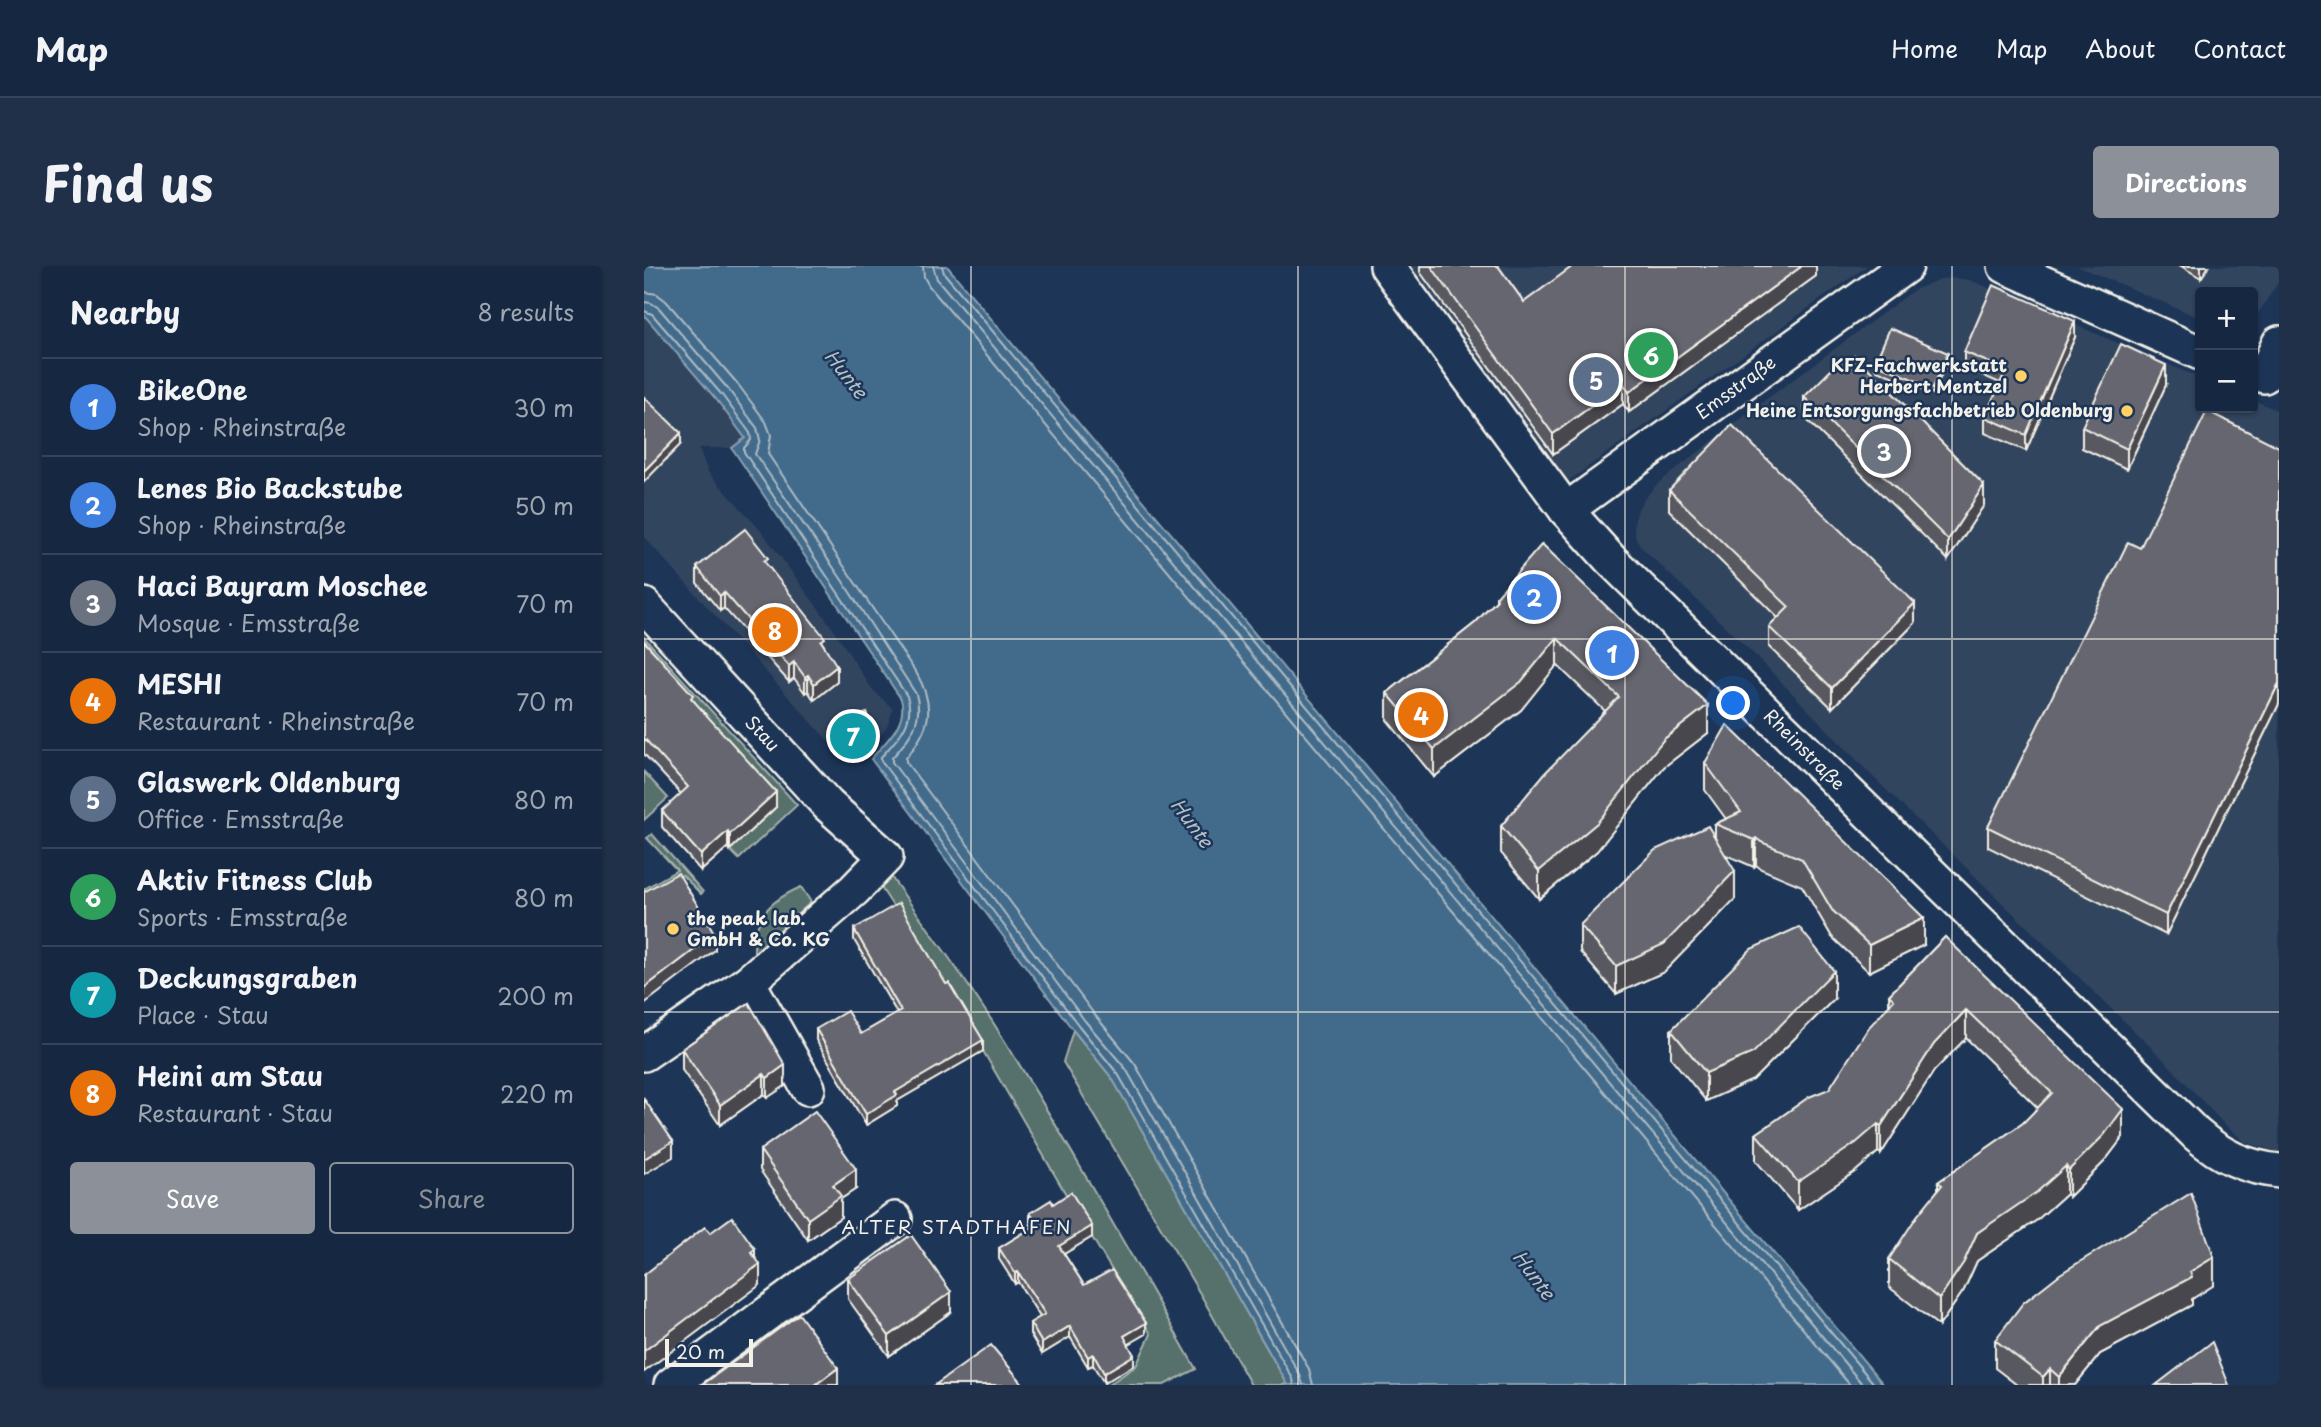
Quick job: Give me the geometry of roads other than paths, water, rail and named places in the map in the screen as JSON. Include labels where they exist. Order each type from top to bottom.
[{"type":"street","name":"Rheinstraße","points":[[1387,266],[1566,510],[1611,559],[2196,1134],[2214,1150],[2231,1159],[2255,1168],[2279,1171]]},
{"type":"street","name":"Emsstraße","points":[[1566,510],[1906,266]]},
{"type":"street","points":[[2005,266],[2195,351]]},
{"type":"street","points":[[2265,377],[2279,343]]},
{"type":"street","name":"Stau","points":[[644,605],[828,805],[886,857],[854,890],[748,982]]},
{"type":"street","points":[[644,1054],[748,982],[808,1088]]},
{"type":"street","points":[[671,1385],[895,1219]]},
{"type":"water","name":"Hunte","points":[[644,266],[947,266],[1884,1385],[1288,1385],[1112,1078],[1073,1030],[871,759],[898,724],[901,717],[901,699],[732,448],[745,438],[716,399],[644,315]]},
{"type":"place","name":"Aktiv Fitness Club","points":[[1651,355]]},
{"type":"place","name":"KFZ-Fachwerkstatt Herbert Mentzel","points":[[2021,376]]},
{"type":"place","name":"Glaswerk Oldenburg","points":[[1596,380]]},
{"type":"place","name":"Heine Entsorgungsfachbetrieb Oldenburg","points":[[2127,411]]},
{"type":"place","name":"Haci Bayram Moschee","points":[[1884,451]]},
{"type":"place","name":"Lenes Bio Backstube","points":[[1534,597]]},
{"type":"place","name":"Heini am Stau","points":[[775,630]]},
{"type":"place","name":"BikeOne","points":[[1612,653]]},
{"type":"place","name":"MESHI","points":[[1421,715]]},
{"type":"place","name":"Deckungsgraben","points":[[853,736]]},
{"type":"place","name":"the peak lab. GmbH & Co. KG","points":[[673,929]]},
{"type":"district","name":"ALTER STADTHAFEN","points":[[957,1227]]}]
